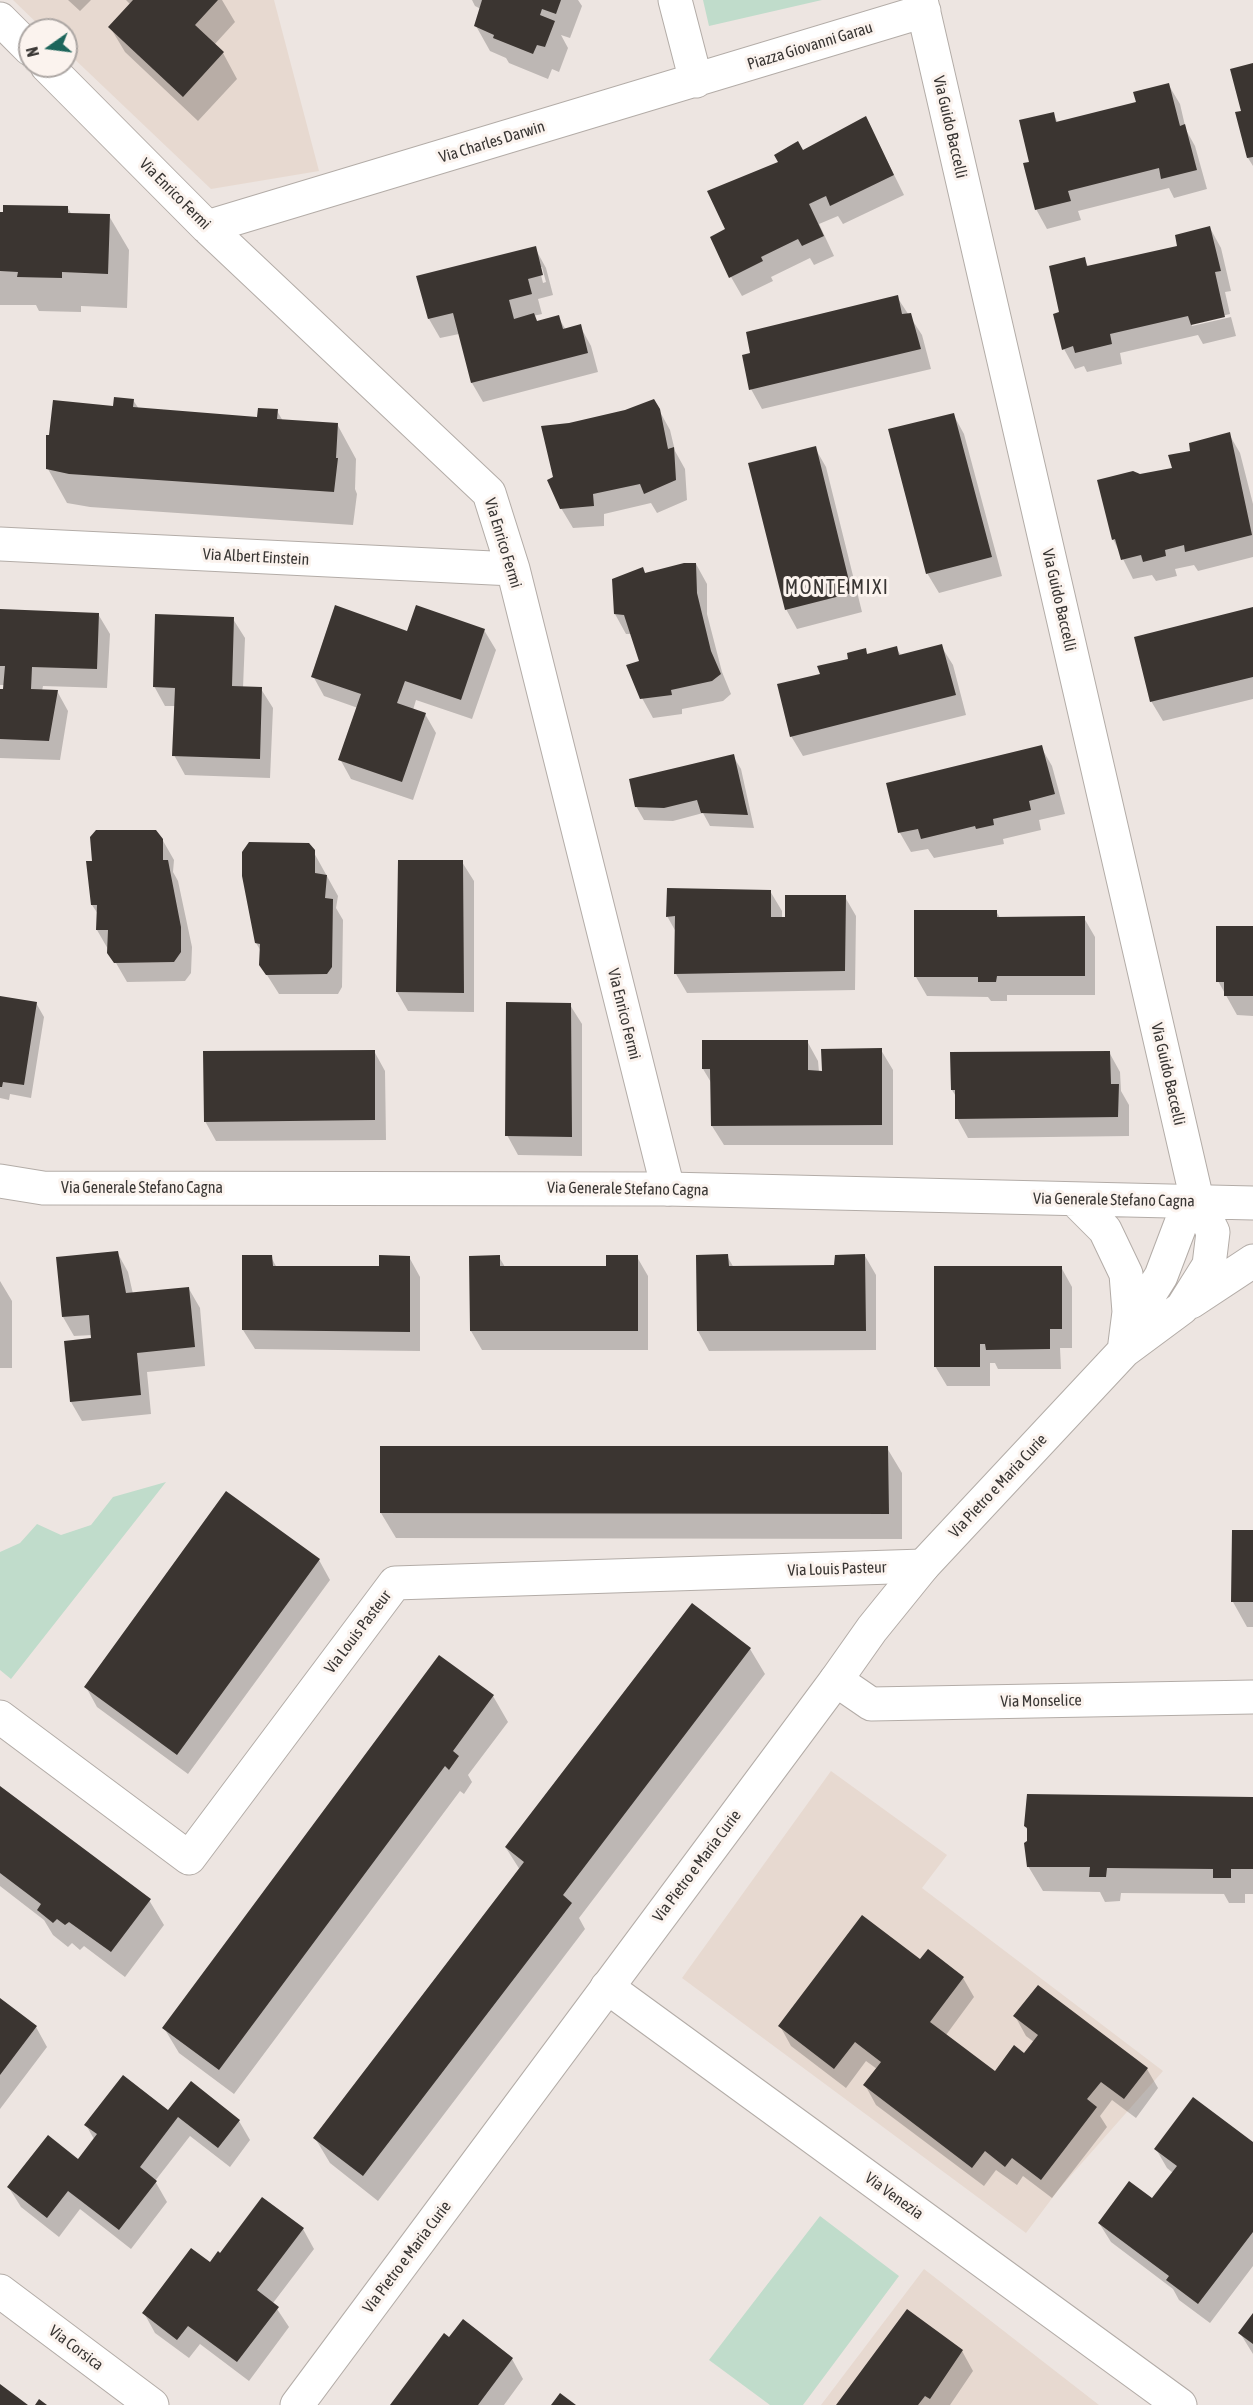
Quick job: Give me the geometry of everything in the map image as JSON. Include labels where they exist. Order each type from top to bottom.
[{"type":"street","points":[[675,0],[696,81]]},
{"type":"street","name":"Piazza Giovanni Garau","points":[[696,81],[922,5]]},
{"type":"street","name":"Via Guido Baccelli","points":[[922,5],[1197,1200]]},
{"type":"street","points":[[0,19],[18,37]]},
{"type":"street","name":"Via Enrico Fermi","points":[[59,78],[207,226],[489,493],[513,569],[668,1189]]},
{"type":"street","name":"Via Charles Darwin","points":[[207,226],[696,81]]},
{"type":"street","name":"Via Albert Einstein","points":[[0,544],[513,569]]},
{"type":"street","name":"Via Generale Stefano Cagna","points":[[1,1182],[43,1188],[668,1189],[1253,1203]]},
{"type":"street","points":[[1075,1200],[1106,1230],[1126,1274],[1129,1312],[1124,1351]]},
{"type":"street","points":[[1129,1312],[1146,1300],[1161,1276],[1183,1218],[1197,1200]]},
{"type":"street","name":"Via Pietro e Maria Curie","points":[[1182,1308],[1209,1265],[1213,1232],[1197,1200]]},
{"type":"street","name":"Via Pietro e Maria Curie","points":[[297,2405],[872,1629],[924,1566],[1124,1351],[1182,1308],[1253,1261]]},
{"type":"street","name":"Via Louis Pasteur","points":[[0,1717],[189,1858],[395,1583],[924,1566]]},
{"type":"street","name":"Via Monselice","points":[[836,1680],[871,1704],[1253,1697]]},
{"type":"street","name":"Via Venezia","points":[[607,1987],[1180,2405]]},
{"type":"street","name":"Via Corsica","points":[[0,2291],[152,2405]]},
{"type":"shaded area","points":[[13,0],[274,0],[319,171],[211,189],[78,62],[78,18],[32,18]]},
{"type":"shaded area","points":[[831,1771],[947,1855],[922,1888],[1163,2071],[1059,2189],[1026,2233],[682,1978]]},
{"type":"shaded area","points":[[924,2269],[1099,2405],[821,2405]]},
{"type":"green space","points":[[703,0],[822,0],[709,26]]},
{"type":"green space","points":[[166,1482],[11,1679],[0,1670],[0,1552],[20,1543],[37,1524],[61,1535],[91,1525],[113,1497]]},
{"type":"green space","points":[[820,2216],[899,2276],[803,2405],[770,2405],[709,2360]]},
{"type":"building","points":[[133,0],[218,0],[195,25],[224,52],[183,97],[108,27]]},
{"type":"building","points":[[482,0],[561,0],[556,14],[542,9],[540,15],[555,21],[545,47],[537,45],[533,54],[493,38],[494,35],[474,26]]},
{"type":"building","points":[[1253,63],[1253,157],[1247,158],[1235,112],[1241,111],[1230,69]]},
{"type":"building","points":[[1169,83],[1180,126],[1185,124],[1197,170],[1161,179],[1159,168],[1068,191],[1071,201],[1035,210],[1023,163],[1029,162],[1019,120],[1054,112],[1056,122],[1136,102],[1133,92]]},
{"type":"building","points":[[866,116],[894,175],[830,206],[826,196],[809,204],[824,236],[802,246],[798,239],[761,257],[763,261],[729,278],[710,237],[725,229],[707,191],[778,162],[774,155],[798,141],[803,150]]},
{"type":"building","points":[[3,205],[68,206],[68,213],[110,214],[108,274],[62,272],[62,278],[17,277],[18,272],[0,271],[0,212],[3,212]]},
{"type":"building","points":[[1210,226],[1221,271],[1215,272],[1225,317],[1191,325],[1188,316],[1110,334],[1112,344],[1075,353],[1073,346],[1062,350],[1053,314],[1059,312],[1049,266],[1085,257],[1087,266],[1177,246],[1175,235]]},
{"type":"building","points":[[536,246],[543,275],[528,279],[532,294],[509,300],[514,319],[534,313],[537,321],[559,315],[563,329],[581,324],[588,353],[471,383],[453,313],[428,319],[416,276]]},
{"type":"building","points":[[898,295],[902,314],[911,313],[921,349],[749,390],[742,355],[750,353],[746,332]]},
{"type":"building","points":[[114,397],[134,399],[133,407],[257,417],[258,408],[278,409],[277,419],[338,423],[336,458],[338,458],[334,492],[69,474],[46,469],[46,435],[49,435],[53,400],[113,406]]},
{"type":"building","points":[[654,399],[660,409],[668,449],[674,447],[676,480],[644,494],[640,484],[593,494],[594,506],[560,509],[547,480],[553,477],[541,426],[569,423],[625,410]]},
{"type":"building","points":[[954,413],[992,557],[926,574],[888,429]]},
{"type":"building","points":[[1230,432],[1252,535],[1185,552],[1184,545],[1165,550],[1166,556],[1143,562],[1141,555],[1121,560],[1115,539],[1112,540],[1097,480],[1133,471],[1140,474],[1172,468],[1168,455],[1190,451],[1189,443]]},
{"type":"building","points":[[816,446],[852,593],[785,610],[748,463]]},
{"type":"building","points":[[684,563],[696,563],[697,593],[711,651],[721,674],[712,681],[671,690],[672,695],[640,699],[626,665],[639,661],[624,615],[614,614],[612,579],[643,567],[645,573]]},
{"type":"building","points":[[335,605],[407,631],[416,605],[485,629],[461,700],[405,681],[397,703],[426,713],[402,782],[338,760],[361,694],[311,677]]},
{"type":"building","points":[[1253,607],[1253,677],[1150,702],[1134,637]]},
{"type":"building","points":[[0,609],[99,613],[97,669],[32,667],[31,689],[58,690],[49,741],[0,739],[0,689],[3,689],[5,666],[0,666]]},
{"type":"building","points":[[155,614],[234,617],[232,686],[262,687],[260,759],[172,756],[175,688],[153,687]]},
{"type":"building","points":[[942,644],[956,695],[790,737],[777,684],[820,674],[817,666],[848,659],[847,653],[866,648],[867,654],[897,646],[899,655]]},
{"type":"building","points":[[1042,745],[1055,794],[1029,801],[1031,810],[993,819],[994,825],[976,829],[975,826],[921,839],[918,829],[898,833],[886,783]]},
{"type":"building","points":[[734,754],[748,815],[701,813],[697,800],[664,808],[635,807],[629,779]]},
{"type":"building","points":[[96,830],[156,830],[163,839],[163,860],[168,860],[181,927],[181,952],[174,962],[114,963],[107,953],[108,930],[96,930],[97,905],[91,905],[86,861],[92,861],[90,837]]},
{"type":"building","points":[[249,842],[309,843],[315,850],[315,873],[327,875],[325,898],[333,899],[332,967],[327,974],[266,975],[259,965],[260,944],[255,943],[242,876],[242,852]]},
{"type":"building","points":[[398,860],[463,860],[464,993],[396,992]]},
{"type":"building","points":[[667,888],[771,890],[771,917],[785,917],[785,895],[846,895],[845,971],[674,974],[675,916],[666,917]]},
{"type":"building","points":[[914,910],[997,910],[997,917],[1085,916],[1085,976],[997,976],[996,982],[978,982],[978,977],[914,977]]},
{"type":"building","points":[[1216,926],[1253,926],[1253,996],[1224,996],[1224,982],[1216,982]]},
{"type":"building","points":[[0,996],[37,1002],[24,1085],[3,1082],[0,1087]]},
{"type":"building","points":[[506,1002],[571,1003],[572,1137],[505,1136]]},
{"type":"building","points":[[702,1040],[808,1040],[808,1070],[822,1071],[821,1049],[882,1048],[882,1125],[711,1126],[710,1069],[702,1069]]},
{"type":"building","points":[[375,1050],[375,1120],[204,1122],[203,1051]]},
{"type":"building","points":[[1110,1051],[1111,1084],[1119,1084],[1118,1117],[955,1119],[955,1090],[951,1090],[950,1052]]},
{"type":"building","points":[[118,1251],[126,1293],[189,1287],[195,1347],[137,1353],[141,1395],[70,1402],[64,1341],[91,1338],[89,1315],[62,1317],[56,1257]]},
{"type":"building","points":[[728,1254],[729,1266],[834,1265],[835,1255],[865,1254],[866,1331],[697,1331],[696,1255]]},
{"type":"building","points":[[242,1255],[272,1255],[273,1266],[379,1266],[379,1255],[410,1256],[410,1332],[242,1330]]},
{"type":"building","points":[[500,1255],[500,1266],[606,1266],[606,1255],[638,1255],[638,1331],[470,1331],[469,1256]]},
{"type":"building","points":[[934,1266],[1062,1266],[1062,1329],[1050,1329],[1050,1349],[986,1350],[985,1344],[980,1344],[980,1367],[934,1367]]},
{"type":"building","points":[[380,1446],[888,1446],[889,1514],[380,1513]]},
{"type":"building","points":[[226,1491],[320,1559],[177,1755],[84,1687]]},
{"type":"building","points":[[1232,1530],[1253,1530],[1253,1602],[1231,1602]]},
{"type":"building","points":[[692,1603],[751,1648],[563,1895],[572,1903],[363,2176],[313,2138],[524,1862],[505,1847]]},
{"type":"building","points":[[439,1655],[494,1695],[453,1751],[459,1756],[449,1770],[445,1766],[219,2070],[162,2028]]},
{"type":"building","points":[[0,1786],[151,1899],[111,1952],[69,1922],[65,1925],[57,1919],[53,1923],[37,1910],[41,1904],[0,1873]]},
{"type":"building","points":[[1027,1794],[1253,1797],[1253,1869],[1231,1869],[1231,1878],[1213,1878],[1213,1869],[1107,1868],[1106,1877],[1089,1877],[1090,1867],[1027,1867],[1024,1843],[1027,1841],[1027,1828],[1024,1826]]},
{"type":"building","points":[[862,1915],[920,1959],[928,1949],[964,1977],[930,2022],[995,2071],[1014,2045],[1024,2053],[1038,2035],[1013,2016],[1038,1985],[1148,2068],[1124,2099],[1101,2082],[1087,2099],[1097,2107],[1041,2180],[1012,2158],[1005,2167],[985,2151],[972,2168],[863,2085],[881,2062],[855,2042],[834,2069],[778,2026]]},
{"type":"building","points":[[0,1998],[37,2026],[0,2075]]},
{"type":"building","points":[[123,2075],[168,2110],[191,2081],[240,2120],[218,2148],[178,2117],[140,2167],[157,2181],[119,2230],[68,2191],[47,2218],[7,2187],[48,2135],[78,2159],[97,2134],[84,2125]]},
{"type":"building","points":[[1193,2097],[1253,2142],[1253,2232],[1198,2304],[1166,2280],[1169,2276],[1098,2223],[1129,2181],[1152,2198],[1177,2166],[1154,2149]]},
{"type":"building","points":[[262,2197],[304,2228],[257,2290],[279,2307],[237,2362],[188,2326],[177,2340],[142,2313],[191,2248],[210,2262],[218,2251],[220,2253]]},
{"type":"building","points":[[907,2309],[963,2350],[930,2399],[925,2396],[918,2405],[836,2405]]},
{"type":"building","points":[[1253,2313],[1253,2344],[1238,2333]]},
{"type":"building","points":[[463,2319],[513,2358],[478,2405],[390,2405],[444,2333],[449,2337]]},
{"type":"building","points":[[0,2384],[28,2405],[0,2405]]},
{"type":"building","points":[[560,2393],[576,2405],[551,2405]]},
{"type":"building","points":[[39,2399],[47,2405],[35,2405]]},
{"type":"district","name":"MONTE MIXI","points":[[837,588]]}]
